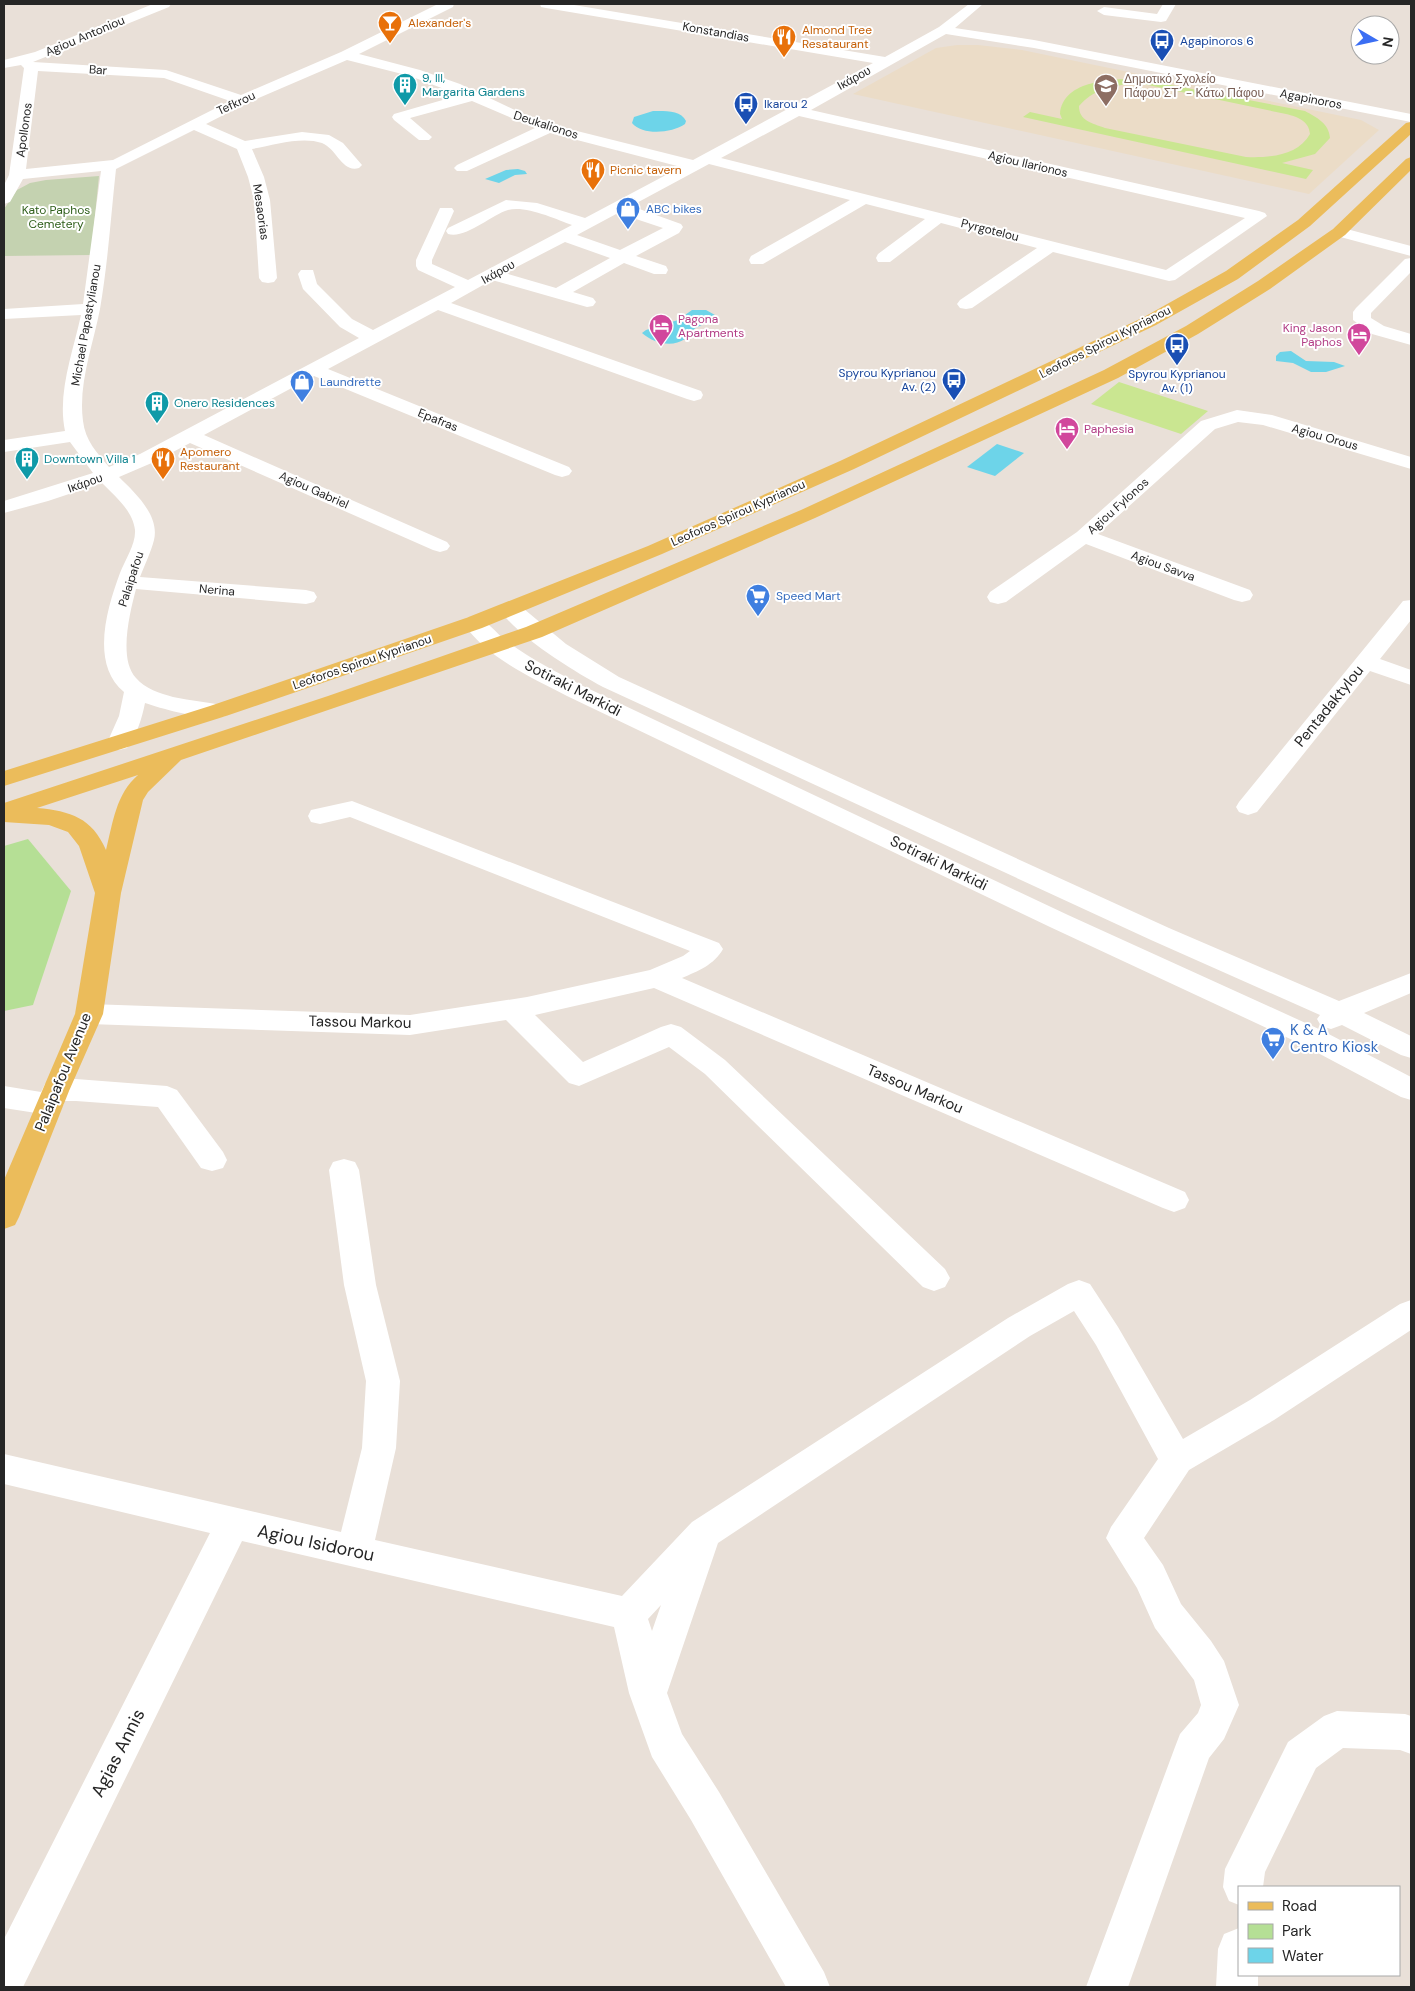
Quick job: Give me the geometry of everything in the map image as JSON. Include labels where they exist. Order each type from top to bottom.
[{"type":"main road","name":"Leoforos Spirou Kyprianou","points":[[4,779],[218,711],[474,623],[655,550],[847,465],[1150,321],[1232,275],[1304,223],[1411,126]]},
{"type":"main road","name":"Leoforos Spirou Kyprianou","points":[[4,811],[498,646],[534,632],[800,517],[1111,374],[1192,330],[1264,285],[1339,232],[1411,162]]},
{"type":"main road","name":"Palaipafou Avenue","points":[[4,1217],[52,1097],[89,1014],[108,893],[131,800],[138,788],[174,754]]},
{"type":"main road","name":"Palaipafou Avenue","points":[[4,816],[42,815],[62,820],[82,830],[90,844],[108,893]]},
{"type":"street","name":"Agiou Antoniou","points":[[4,64],[28,64],[164,4]]},
{"type":"street","name":"Tefkrou","points":[[18,175],[109,166],[242,100],[346,55],[448,4]]},
{"type":"street","name":"Konstandias","points":[[546,4],[885,61]]},
{"type":"street","name":"Ικάρου","points":[[4,507],[43,497],[105,476],[147,458],[797,111],[949,27],[978,4]]},
{"type":"street","points":[[1104,11],[1162,18],[1170,4]]},
{"type":"street","name":"Agapinoros","points":[[949,27],[995,39],[1034,44]]},
{"type":"street","name":"Agapinoros","points":[[949,27],[1411,118]]},
{"type":"street","points":[[915,46],[944,40],[995,39]]},
{"type":"street","name":"Deukalionos","points":[[346,55],[415,73],[455,87],[514,115],[548,128],[700,162]]},
{"type":"street","name":"Bar","points":[[28,64],[166,74],[242,100]]},
{"type":"street","name":"Apollonos","points":[[4,199],[18,175],[28,64]]},
{"type":"street","points":[[424,137],[399,117],[473,96]]},
{"type":"street","name":"Agiou Ilarionos","points":[[797,111],[1259,216]]},
{"type":"street","points":[[192,124],[243,146],[301,137],[323,139],[332,142],[354,165]]},
{"type":"street","points":[[462,168],[548,128]]},
{"type":"street","name":"Mesaorias","points":[[243,146],[256,177],[262,200],[268,278]]},
{"type":"street","name":"Pyrgotelou","points":[[700,162],[864,199],[1169,276],[1259,216]]},
{"type":"street","name":"Michael Papastylianou","points":[[105,476],[91,460],[76,435],[73,415],[74,394],[91,309],[109,166]]},
{"type":"street","points":[[758,260],[864,199]]},
{"type":"street","points":[[454,231],[506,205],[540,208],[586,224]]},
{"type":"street","points":[[557,294],[673,230],[675,227],[617,207]]},
{"type":"street","points":[[446,211],[424,260],[424,266],[469,287]]},
{"type":"street","points":[[884,258],[939,218]]},
{"type":"street","points":[[1339,232],[1411,251]]},
{"type":"street","points":[[564,236],[619,259],[660,270]]},
{"type":"street","points":[[966,304],[1052,245]]},
{"type":"street","points":[[1411,263],[1362,312],[1362,320],[1370,325],[1411,340]]},
{"type":"street","points":[[307,274],[309,285],[346,323],[374,338]]},
{"type":"street","points":[[492,275],[587,302]]},
{"type":"street","points":[[438,304],[694,395]]},
{"type":"street","points":[[4,314],[91,309]]},
{"type":"street","name":"Epafras","points":[[315,370],[562,471]]},
{"type":"street","name":"Agiou Orous","points":[[1238,416],[1265,419],[1411,463]]},
{"type":"street","name":"Agiou Fylonos","points":[[998,597],[1084,536],[1208,425],[1238,416]]},
{"type":"street","points":[[4,446],[76,435]]},
{"type":"street","name":"Agiou Gabriel","points":[[188,435],[440,546]]},
{"type":"street","name":"Palaipafou","points":[[105,476],[127,498],[140,516],[145,527],[145,538],[128,582],[114,644],[121,674],[136,690]]},
{"type":"street","name":"Agiou Savva","points":[[1084,536],[1242,595]]},
{"type":"street","name":"Nerina","points":[[128,582],[306,597]]},
{"type":"street","name":"Pentadaktylou","points":[[1248,806],[1411,606]]},
{"type":"street","name":"Sotiraki Markidi","points":[[510,609],[534,632],[579,665],[611,682],[1160,934],[1339,1012],[1404,1036]]},
{"type":"street","name":"Sotiraki Markidi","points":[[474,623],[498,646],[528,666],[575,691],[1059,921],[1311,1037],[1411,1090]]},
{"type":"street","points":[[1365,662],[1411,678]]},
{"type":"street","points":[[119,743],[131,716],[136,690],[166,702],[218,711]]},
{"type":"street","name":"Tassou Markou","points":[[89,1014],[410,1025],[512,1009],[656,978],[692,963],[710,949],[352,809],[320,816]]},
{"type":"street","name":"Tassou Markou","points":[[656,978],[1174,1200]]},
{"type":"street","points":[[1311,1037],[1339,1012],[1411,982]]},
{"type":"street","points":[[512,1009],[579,1076],[671,1034],[715,1067],[934,1278]]},
{"type":"street","points":[[1359,1061],[1404,1036]]},
{"type":"street","points":[[4,1097],[52,1097],[76,1090],[167,1097],[212,1160]]},
{"type":"street","points":[[344,1170],[360,1285],[383,1381],[379,1448],[355,1550]]},
{"type":"street","points":[[809,1987],[666,1744],[648,1693],[629,1614],[704,1534],[1019,1327],[1079,1293],[1107,1336],[1177,1460]]},
{"type":"street","points":[[1108,1987],[1194,1747],[1211,1726],[1220,1705],[1211,1673],[1198,1653],[1168,1616],[1150,1577],[1124,1538],[1177,1460],[1262,1410],[1411,1314]]},
{"type":"street","name":"Agiou Isidorou","points":[[4,1469],[232,1525],[355,1550],[629,1614]]},
{"type":"street","name":"Agias Annis","points":[[4,1982],[232,1525]]},
{"type":"street","points":[[648,1693],[704,1534]]},
{"type":"street","points":[[1243,1886],[1245,1869],[1302,1755],[1337,1729],[1406,1732],[1411,1736]]},
{"type":"street","points":[[1237,1987],[1238,1968]]},
{"type":"shaded area","name":"Δημοτικό Σχολείο Πάφου ΣΤ΄ - Κάτω Πάφου","points":[[978,45],[1022,50],[1361,120],[1379,130],[1309,194],[853,94],[936,48]]},
{"type":"green space","points":[[1140,79],[1305,111],[1325,124],[1330,138],[1315,154],[1282,163],[1313,170],[1306,179],[1023,117],[1030,112],[1062,119],[1060,114],[1063,102],[1070,94],[1080,88],[1091,83],[1104,81]],"holes":[[[1123,85],[1148,85],[1290,115],[1299,118],[1305,123],[1310,134],[1298,147],[1282,154],[1246,157],[1105,128],[1087,121],[1081,115],[1079,106],[1096,93]]]},
{"type":"green space","name":"Kato Paphos Cemetery","points":[[99,176],[91,255],[4,256],[4,209],[17,190],[30,183],[46,180]]},
{"type":"green space","points":[[1119,382],[1208,411],[1181,434],[1091,404]]},
{"type":"green space","points":[[28,839],[71,891],[33,1005],[4,1011],[4,846]]},
{"type":"water","points":[[653,111],[677,113],[684,117],[685,124],[658,132],[643,130],[632,123],[634,117]]},
{"type":"water","points":[[518,169],[525,171],[527,174],[515,175],[499,183],[485,179],[506,170]]},
{"type":"water","points":[[692,310],[706,310],[715,315],[693,330],[680,342],[669,344],[657,342],[642,333],[678,320]]},
{"type":"water","points":[[1291,351],[1306,361],[1334,362],[1345,366],[1326,372],[1311,372],[1293,363],[1276,361],[1276,356],[1280,352]]},
{"type":"water","points":[[997,444],[1024,453],[995,476],[967,467]]},
{"type":"place","name":"Alexander's","points":[[390,44]]},
{"type":"place","name":"Almond Tree Resataurant","points":[[784,58]]},
{"type":"place","name":"Agapinoros 6","points":[[1162,62]]},
{"type":"place","name":"9, lll, Margarita Gardens","points":[[405,106]]},
{"type":"place","name":"Δημοτικό Σχολείο Πάφου ΣΤ΄ - Κάτω Πάφου","points":[[1106,107]]},
{"type":"place","name":"Ikarou 2","points":[[746,125]]},
{"type":"place","name":"Picnic tavern","points":[[593,191]]},
{"type":"place","name":"ABC bikes","points":[[628,230]]},
{"type":"place","name":"Pagona Apartments","points":[[661,347]]},
{"type":"place","name":"King Jason Paphos","points":[[1359,356]]},
{"type":"place","name":"Spyrou Kyprianou Av. (1)","points":[[1177,366]]},
{"type":"place","name":"Spyrou Kyprianou Av. (2)","points":[[954,401]]},
{"type":"place","name":"Laundrette","points":[[302,403]]},
{"type":"place","name":"Onero Residences","points":[[157,424]]},
{"type":"place","name":"Paphesia","points":[[1067,450]]},
{"type":"place","name":"Downtown Villa 1","points":[[27,480]]},
{"type":"place","name":"Apomero Restaurant","points":[[163,480]]},
{"type":"place","name":"Speed Mart","points":[[758,617]]},
{"type":"place","name":"K & A Centro Kiosk","points":[[1273,1060]]}]
